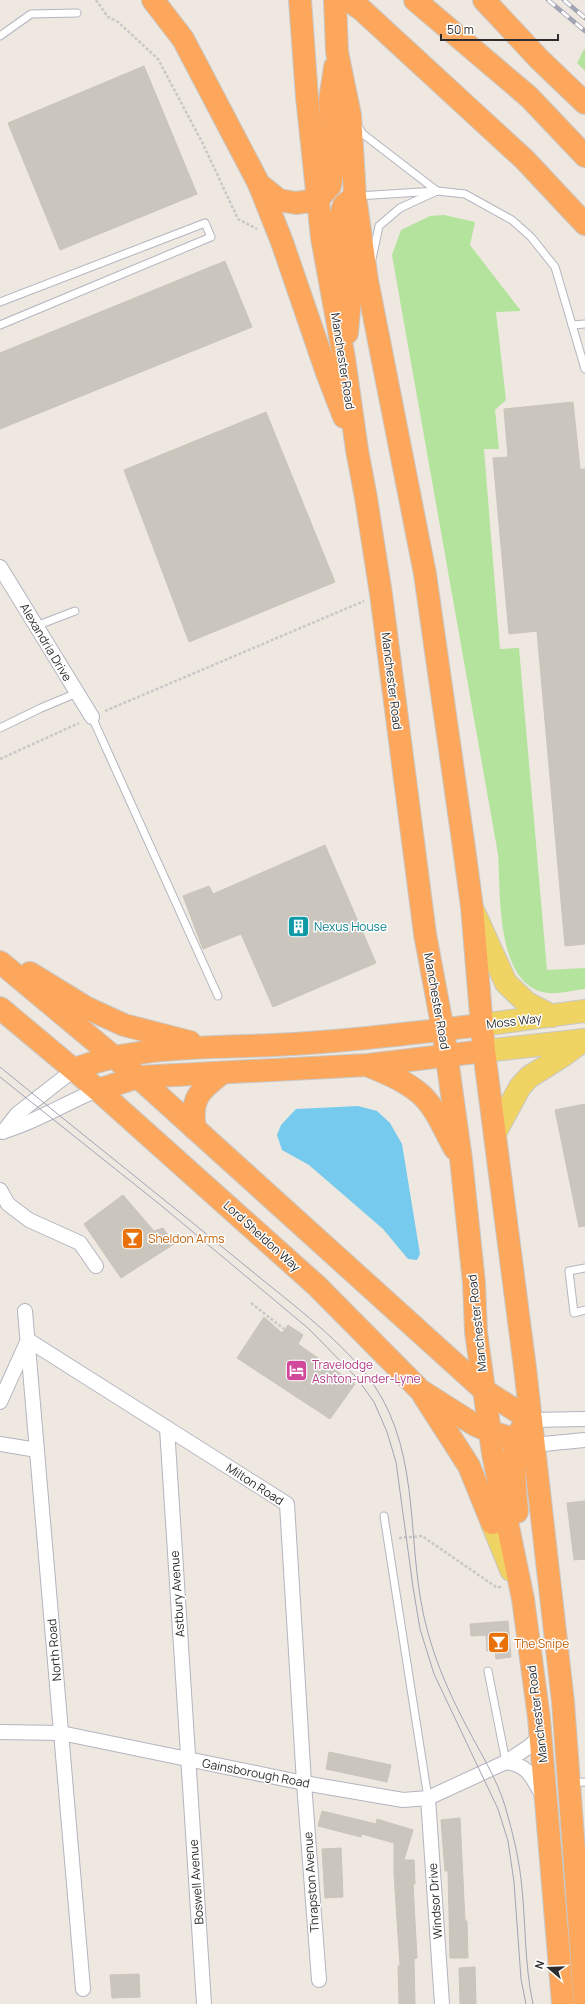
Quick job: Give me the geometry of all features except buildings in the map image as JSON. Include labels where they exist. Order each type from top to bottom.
[{"type":"highway","points":[[153,0],[182,39],[259,184],[286,254],[327,373],[357,450]]},
{"type":"highway","name":"Manchester Road","points":[[300,0],[302,30],[324,199],[322,238],[344,358],[357,450],[381,594],[425,934],[444,1030],[446,1055],[461,1159],[474,1283],[476,1332],[494,1454],[523,1599],[547,1803],[563,2004]]},
{"type":"highway","points":[[335,0],[337,52],[350,115],[348,197],[367,280],[425,574],[472,907],[482,1025]]},
{"type":"highway","points":[[348,0],[362,10],[525,160],[585,224]]},
{"type":"highway","points":[[415,0],[529,97],[585,156]]},
{"type":"highway","points":[[484,0],[539,59],[585,103]]},
{"type":"highway","points":[[259,184],[279,200],[296,203],[324,199],[330,186],[334,163],[330,100],[337,52]]},
{"type":"highway","points":[[344,358],[350,299],[339,235],[339,220],[348,197]]},
{"type":"highway","points":[[0,955],[87,1008],[124,1025],[209,1047]]},
{"type":"highway","points":[[0,962],[106,1059]]},
{"type":"highway","points":[[0,978],[106,1059],[138,1077],[485,1391],[531,1420]]},
{"type":"highway","name":"Lord Sheldon Way","points":[[0,1008],[75,1069],[317,1286],[420,1390],[475,1425],[491,1432],[525,1442]]},
{"type":"highway","name":"Manchester Road","points":[[482,1025],[494,1133],[531,1420],[525,1442],[562,1694],[577,1783],[585,2000]]},
{"type":"highway","name":"Moss Way","points":[[444,1030],[482,1025]]},
{"type":"highway","points":[[75,1069],[106,1059],[147,1052],[209,1047],[274,1045],[444,1030]]},
{"type":"highway","points":[[98,1090],[138,1077],[221,1074],[368,1065],[484,1050]]},
{"type":"highway","points":[[98,1090],[102,1085],[104,1075],[101,1065],[106,1059]]},
{"type":"highway","points":[[368,1065],[401,1079],[420,1093],[432,1108],[461,1159]]},
{"type":"highway","points":[[195,1129],[193,1114],[196,1100],[205,1086],[221,1074]]},
{"type":"highway","points":[[420,1390],[469,1466],[492,1523]]},
{"type":"highway","points":[[523,1599],[514,1467],[525,1442]]},
{"type":"main road","points":[[472,907],[506,983],[527,1003],[552,1016]]},
{"type":"main road","name":"Moss Way","points":[[482,1025],[585,1011]]},
{"type":"main road","points":[[494,1133],[520,1087],[529,1077],[585,1040]]},
{"type":"main road","name":"Moss Way","points":[[484,1050],[585,1040]]},
{"type":"main road","points":[[492,1523],[523,1599]]},
{"type":"street","name":"Alexandria Drive","points":[[0,567],[92,717]]},
{"type":"street","points":[[2,1133],[17,1114],[75,1069]]},
{"type":"street","points":[[2,1133],[26,1125],[72,1100],[98,1090]]},
{"type":"street","points":[[0,1190],[8,1204],[29,1220],[80,1243],[96,1266]]},
{"type":"street","name":"North Road","points":[[25,1312],[83,1989]]},
{"type":"street","points":[[0,1402],[28,1340]]},
{"type":"street","name":"Milton Road","points":[[28,1340],[287,1504],[304,1783]]},
{"type":"street","points":[[531,1420],[585,1419]]},
{"type":"street","name":"Astbury Avenue","points":[[167,1428],[188,1760]]},
{"type":"street","points":[[525,1442],[585,1440]]},
{"type":"street","points":[[0,1444],[37,1450]]},
{"type":"street","name":"Gainsborough Road","points":[[0,1732],[61,1733],[304,1783],[403,1800],[428,1798],[506,1762],[530,1746],[540,1735]]},
{"type":"street","name":"Boswell Avenue","points":[[188,1760],[204,2004]]},
{"type":"street","points":[[506,1762],[519,1764],[527,1770],[547,1803]]},
{"type":"street","name":"Thrapston Avenue","points":[[304,1783],[319,1980]]},
{"type":"street","name":"Windsor Drive","points":[[428,1798],[442,2004]]},
{"type":"lane","points":[[0,36],[31,14],[77,13]]},
{"type":"lane","points":[[350,115],[363,134],[437,191]]},
{"type":"lane","points":[[367,280],[379,226],[400,208],[437,191]]},
{"type":"lane","points":[[348,197],[437,191],[465,194],[512,220],[531,237],[555,267],[585,369]]},
{"type":"lane","points":[[0,302],[205,223],[211,238],[0,325]]},
{"type":"lane","points":[[572,325],[585,324]]},
{"type":"lane","points":[[36,626],[75,611]]},
{"type":"lane","points":[[0,728],[41,708],[77,693]]},
{"type":"lane","points":[[92,717],[218,996]]},
{"type":"lane","points":[[585,1268],[569,1271],[574,1313],[585,1310]]},
{"type":"lane","points":[[384,1516],[428,1798]]},
{"type":"lane","points":[[488,1671],[506,1762]]},
{"type":"path","points":[[96,0],[108,18],[118,22],[158,59],[203,144],[238,219],[258,230]]},
{"type":"path","points":[[0,759],[92,717],[381,594]]},
{"type":"path","points":[[251,1302],[284,1330]]},
{"type":"path","points":[[398,1533],[399,1539],[422,1536],[496,1587],[501,1586]]},
{"type":"green space","points":[[584,49],[585,50],[585,71],[577,63]]},
{"type":"green space","points":[[444,215],[475,222],[470,245],[521,311],[496,312],[506,400],[495,410],[499,449],[484,449],[500,649],[519,648],[547,970],[585,968],[585,989],[548,993],[531,987],[518,974],[510,957],[504,936],[501,914],[498,854],[392,255],[401,230],[430,216]]},
{"type":"water","points":[[358,1106],[377,1111],[390,1123],[402,1144],[420,1254],[417,1260],[408,1259],[383,1229],[309,1165],[282,1150],[277,1135],[281,1125],[296,1109]]},
{"type":"tram line","points":[[0,1067],[318,1325],[334,1339],[362,1369],[374,1385],[389,1413],[400,1443],[407,1473],[420,1598],[427,1629],[439,1668],[450,1693],[498,1786],[510,1824],[523,1894],[528,1973],[533,2004]]},
{"type":"tram line","points":[[0,1077],[163,1207],[309,1329],[356,1377],[374,1402],[387,1432],[396,1462],[420,1629],[434,1674],[498,1809],[508,1841],[514,1882],[521,1979],[526,2004]]},
{"type":"railway","points":[[548,0],[585,31]]},
{"type":"railway","points":[[564,0],[585,18]]},
{"type":"place","name":"Nexus House","points":[[299,926]]},
{"type":"place","name":"Sheldon Arms","points":[[132,1238]]},
{"type":"place","name":"Travelodge Ashton-under-Lyne","points":[[297,1371]]},
{"type":"place","name":"The Snipe","points":[[498,1643]]}]
